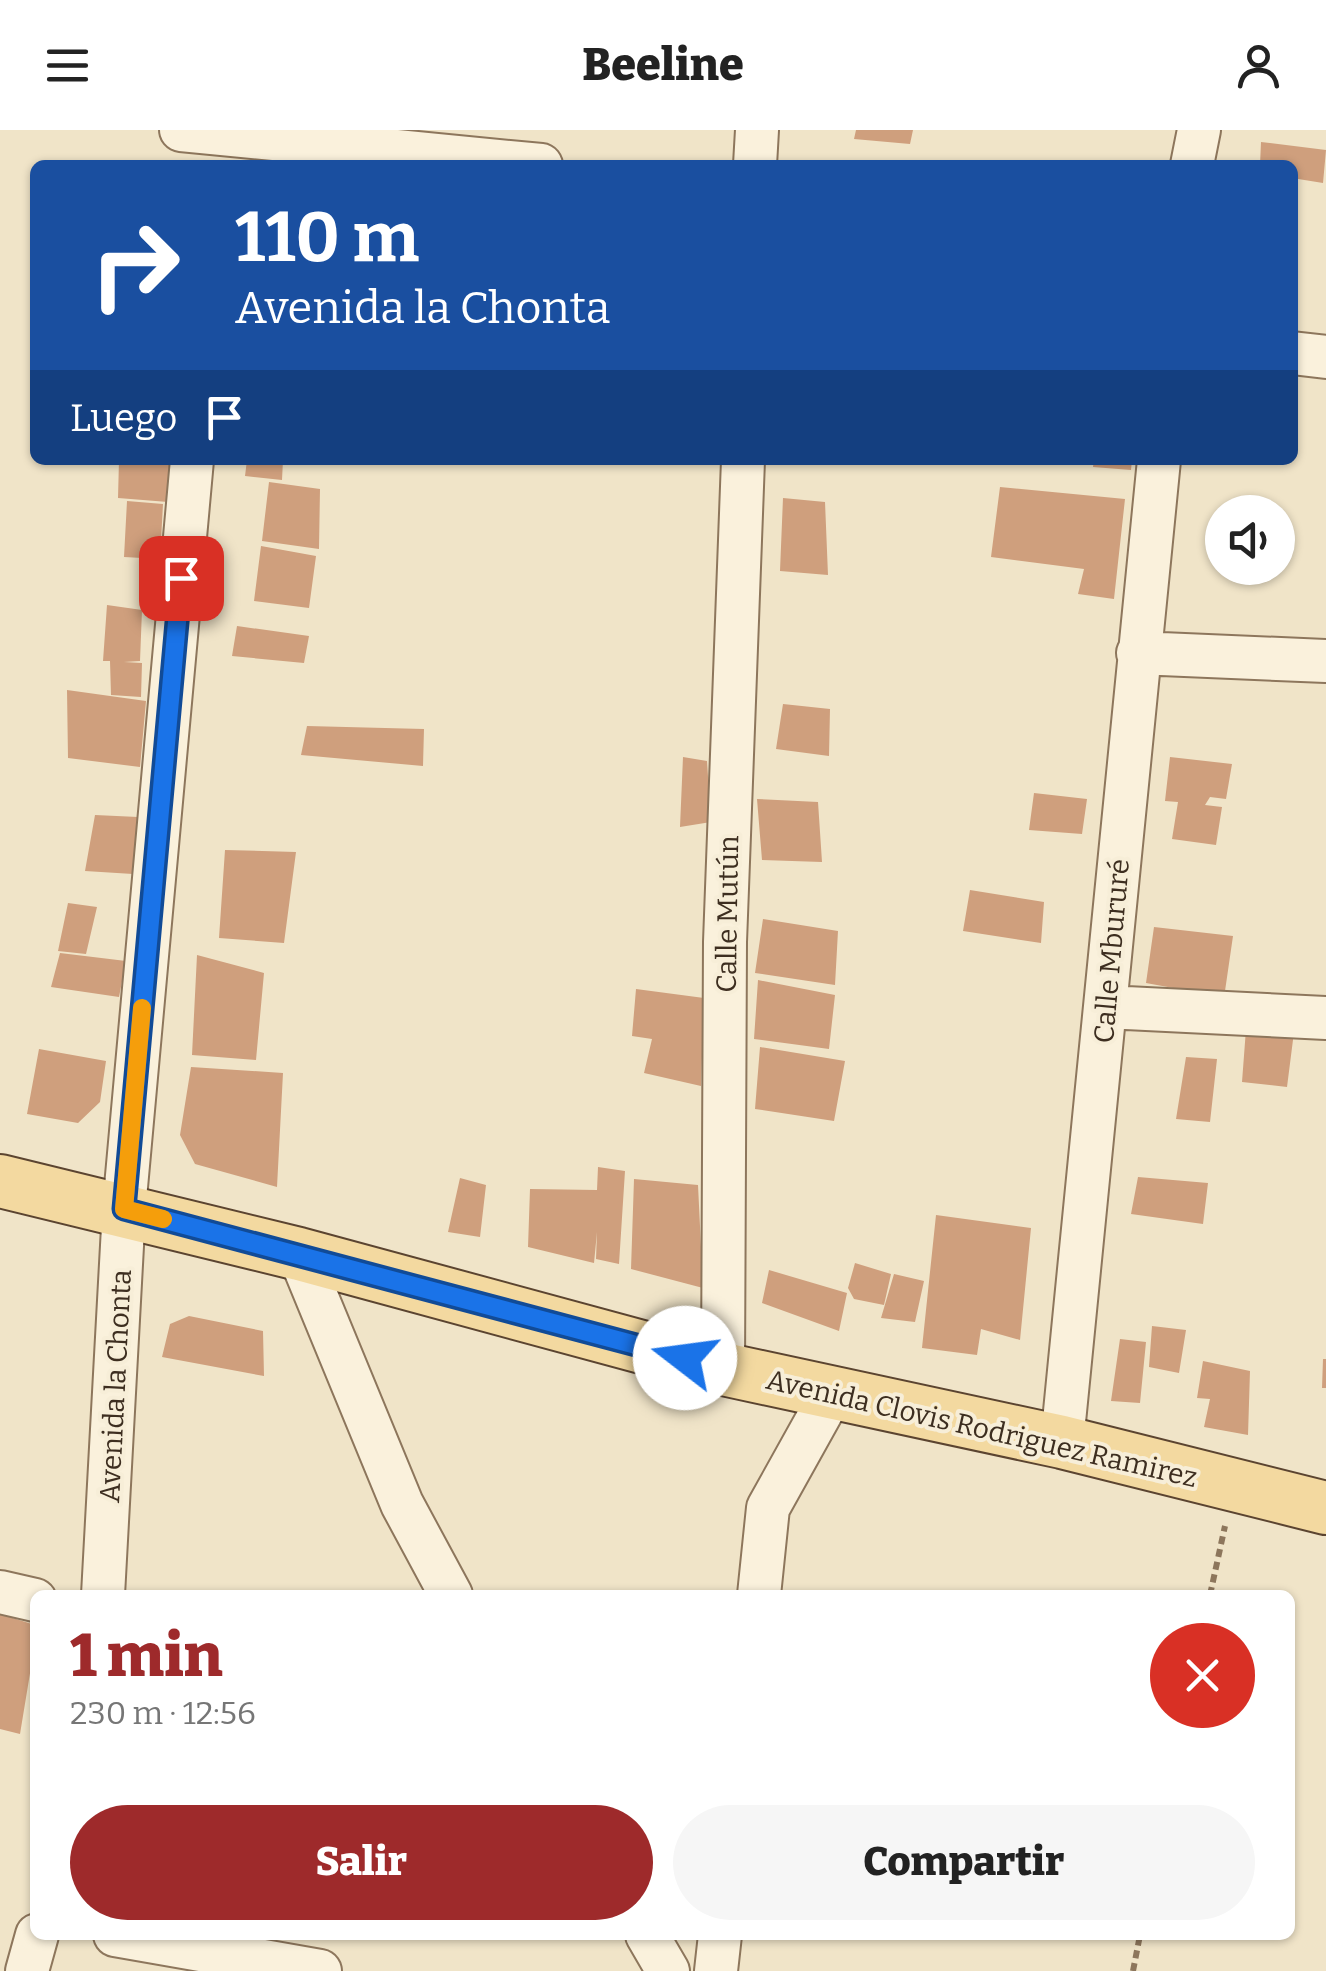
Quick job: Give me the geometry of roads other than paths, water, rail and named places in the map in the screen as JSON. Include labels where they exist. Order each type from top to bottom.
[{"type":"main road","name":"Avenida Clovis Rodriguez Ramirez","points":[[0,1181],[298,1254],[723,1369],[1062,1442],[1326,1508]]},
{"type":"street","points":[[754,160],[757,130]]},
{"type":"street","points":[[211,140],[475,160]]},
{"type":"street","points":[[1298,354],[1326,357]]},
{"type":"street","name":"Avenida la Chonta","points":[[116,1590],[124,1209],[192,465]]},
{"type":"street","name":"Calle Mutún","points":[[723,1369],[725,942],[743,465]]},
{"type":"street","name":"Calle Mbururé","points":[[1062,1442],[1158,465]]},
{"type":"street","points":[[1138,653],[1326,661]]},
{"type":"street","points":[[1106,1007],[1326,1018]]},
{"type":"street","points":[[298,1254],[402,1504],[448,1590]]},
{"type":"street","points":[[760,1590],[768,1508],[832,1393]]},
{"type":"street","points":[[0,1592],[30,1599]]},
{"type":"street","points":[[28,1971],[37,1940]]},
{"type":"street","points":[[143,1940],[320,1971]]},
{"type":"street","points":[[649,1940],[668,1971]]},
{"type":"street","points":[[716,1971],[719,1940]]}]
